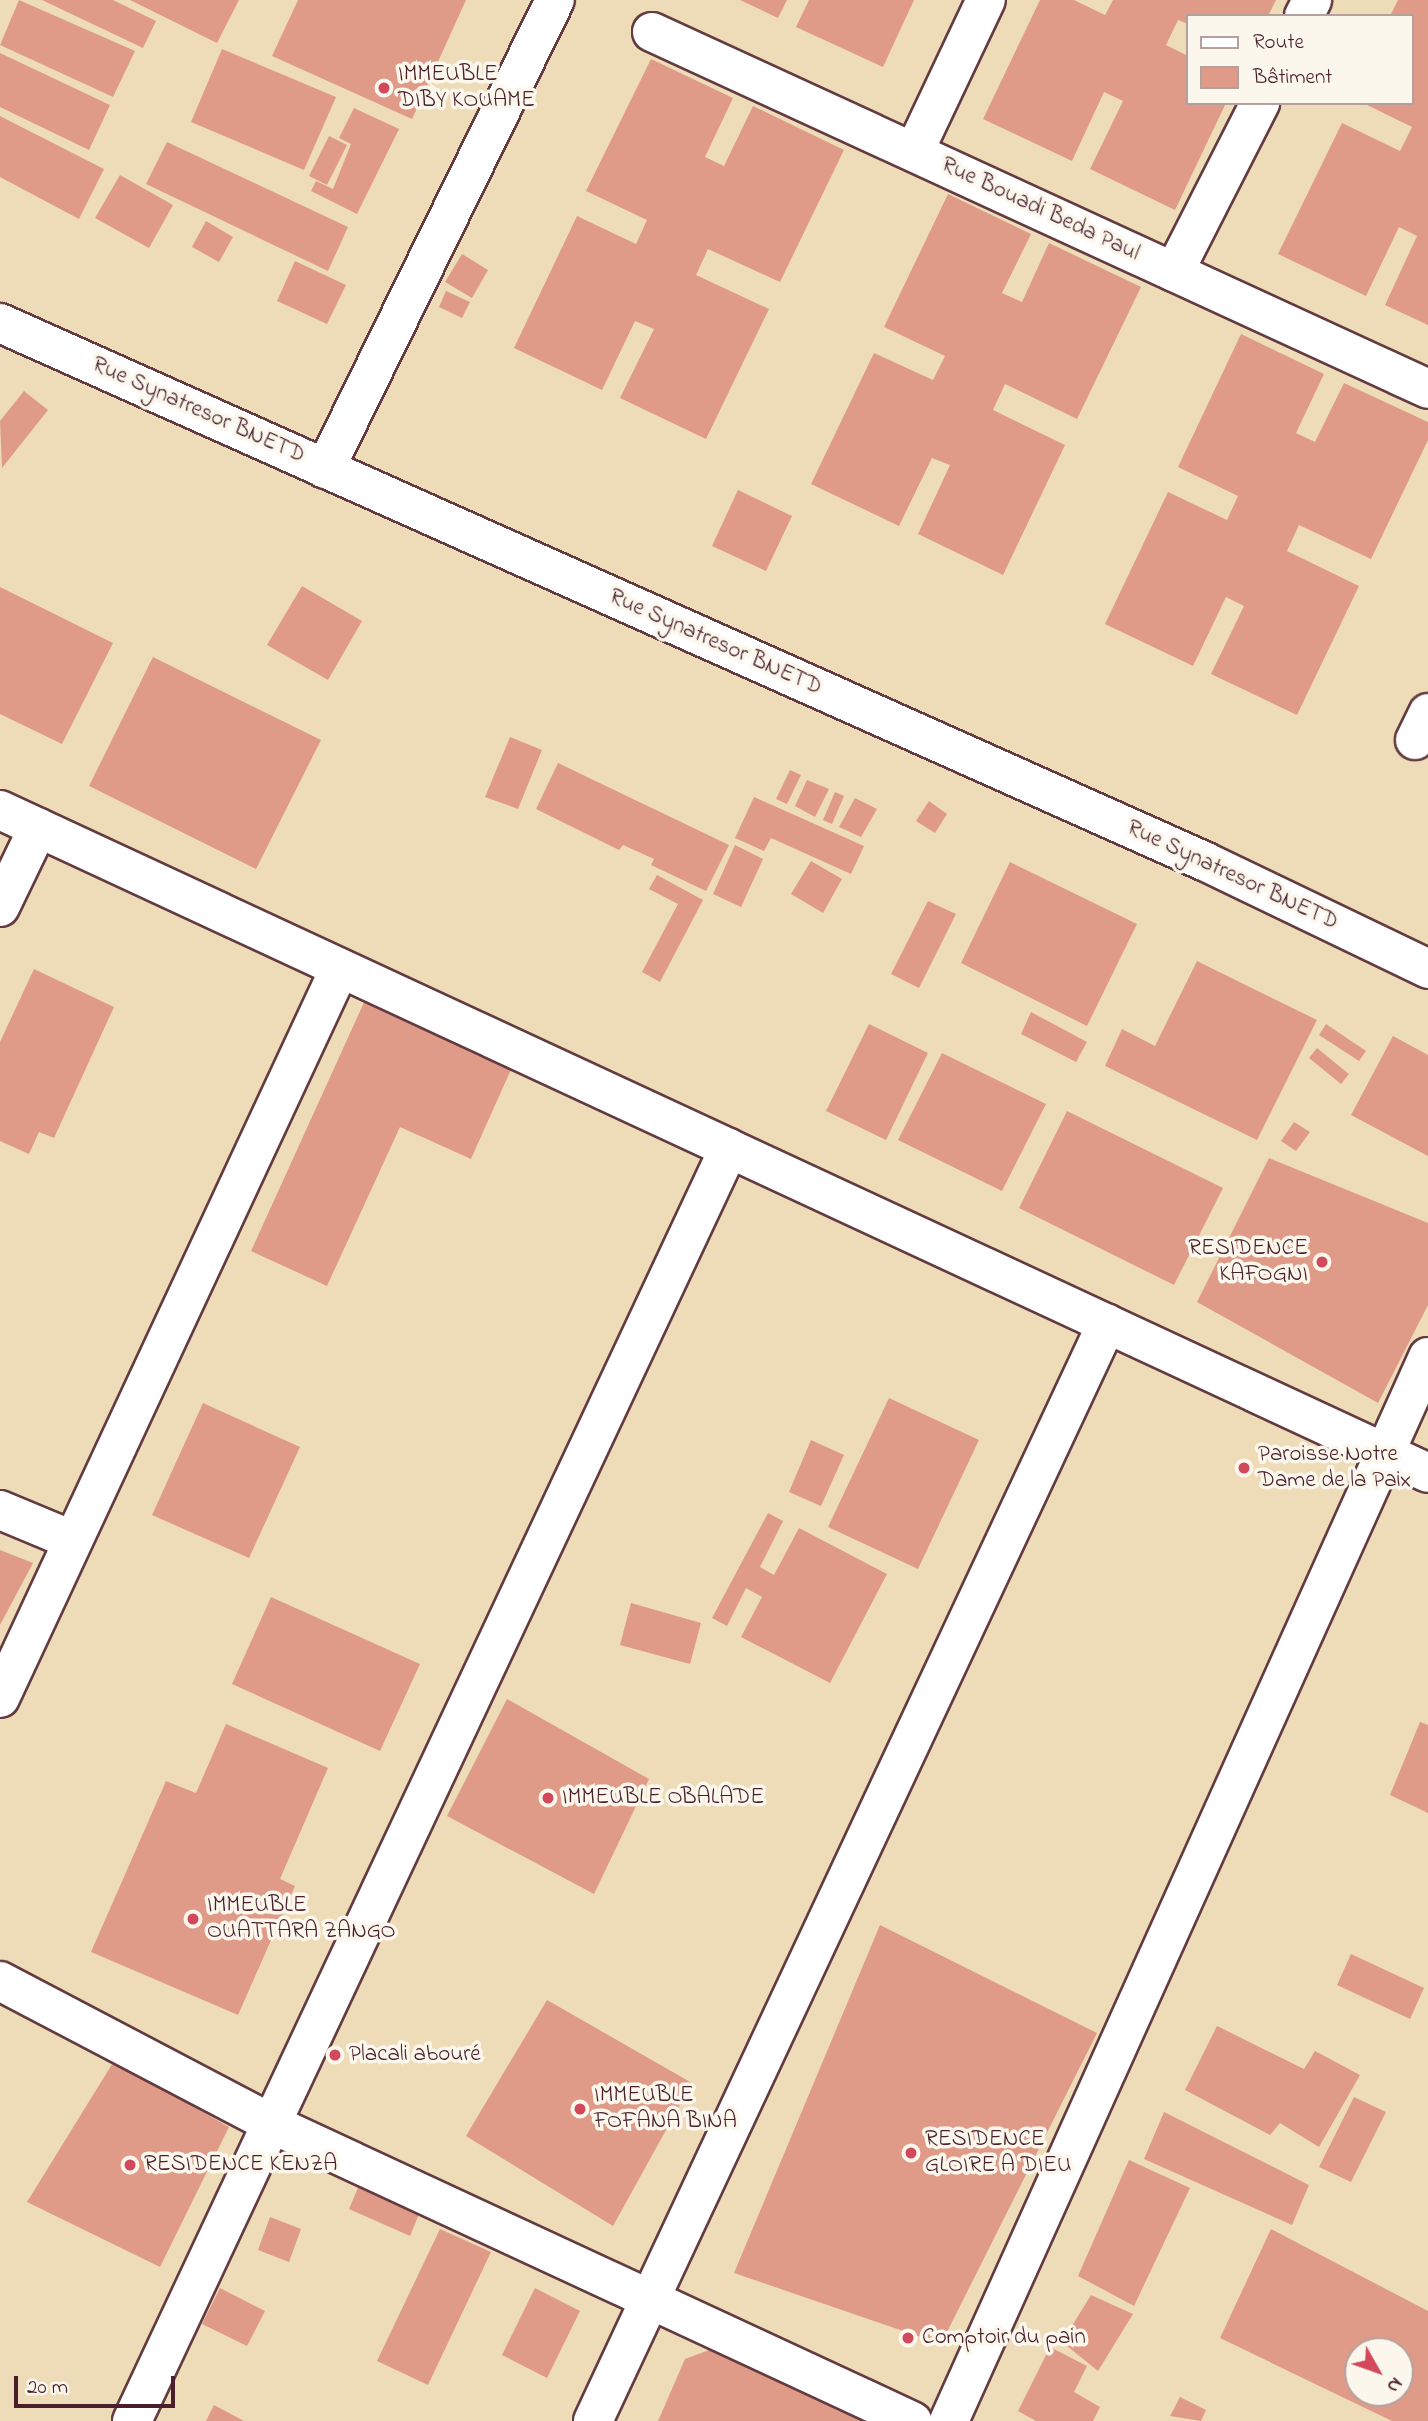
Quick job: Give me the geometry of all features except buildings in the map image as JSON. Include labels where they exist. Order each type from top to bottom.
[{"type":"street","points":[[325,469],[555,0]]},
{"type":"street","points":[[914,152],[986,0]]},
{"type":"street","name":"Rue Bouadi Beda Paul","points":[[652,32],[1428,389]]},
{"type":"street","points":[[1174,272],[1259,105]]},
{"type":"street","name":"Rue Synatresor BNETD","points":[[0,323],[1204,861],[1428,969]]},
{"type":"street","points":[[0,810],[1428,1473]]},
{"type":"street","points":[[0,907],[38,828]]},
{"type":"street","points":[[0,1698],[340,968]]},
{"type":"street","points":[[132,2421],[729,1148]]},
{"type":"street","points":[[593,2421],[1107,1323]]},
{"type":"street","points":[[949,2421],[1428,1357]]},
{"type":"street","points":[[0,1510],[72,1539]]},
{"type":"street","points":[[0,1981],[272,2123],[912,2421]]},
{"type":"place","name":"IMMEUBLE DIBY KOUAME","points":[[384,88]]},
{"type":"place","name":"RESIDENCE KAFOGNI","points":[[1322,1262]]},
{"type":"place","name":"Paroisse Notre Dame de la Paix","points":[[1244,1468]]},
{"type":"place","name":"IMMEUBLE OBALADE","points":[[548,1798]]},
{"type":"place","name":"IMMEUBLE OUATTARA ZANGO","points":[[193,1919]]},
{"type":"place","name":"Placali abouré","points":[[335,2055]]},
{"type":"place","name":"IMMEUBLE FOFANA BINA","points":[[580,2109]]},
{"type":"place","name":"RESIDENCE GLOIRE A DIEU","points":[[911,2153]]},
{"type":"place","name":"RESIDENCE KENZA","points":[[130,2165]]},
{"type":"place","name":"Comptoir du pain","points":[[908,2338]]}]
